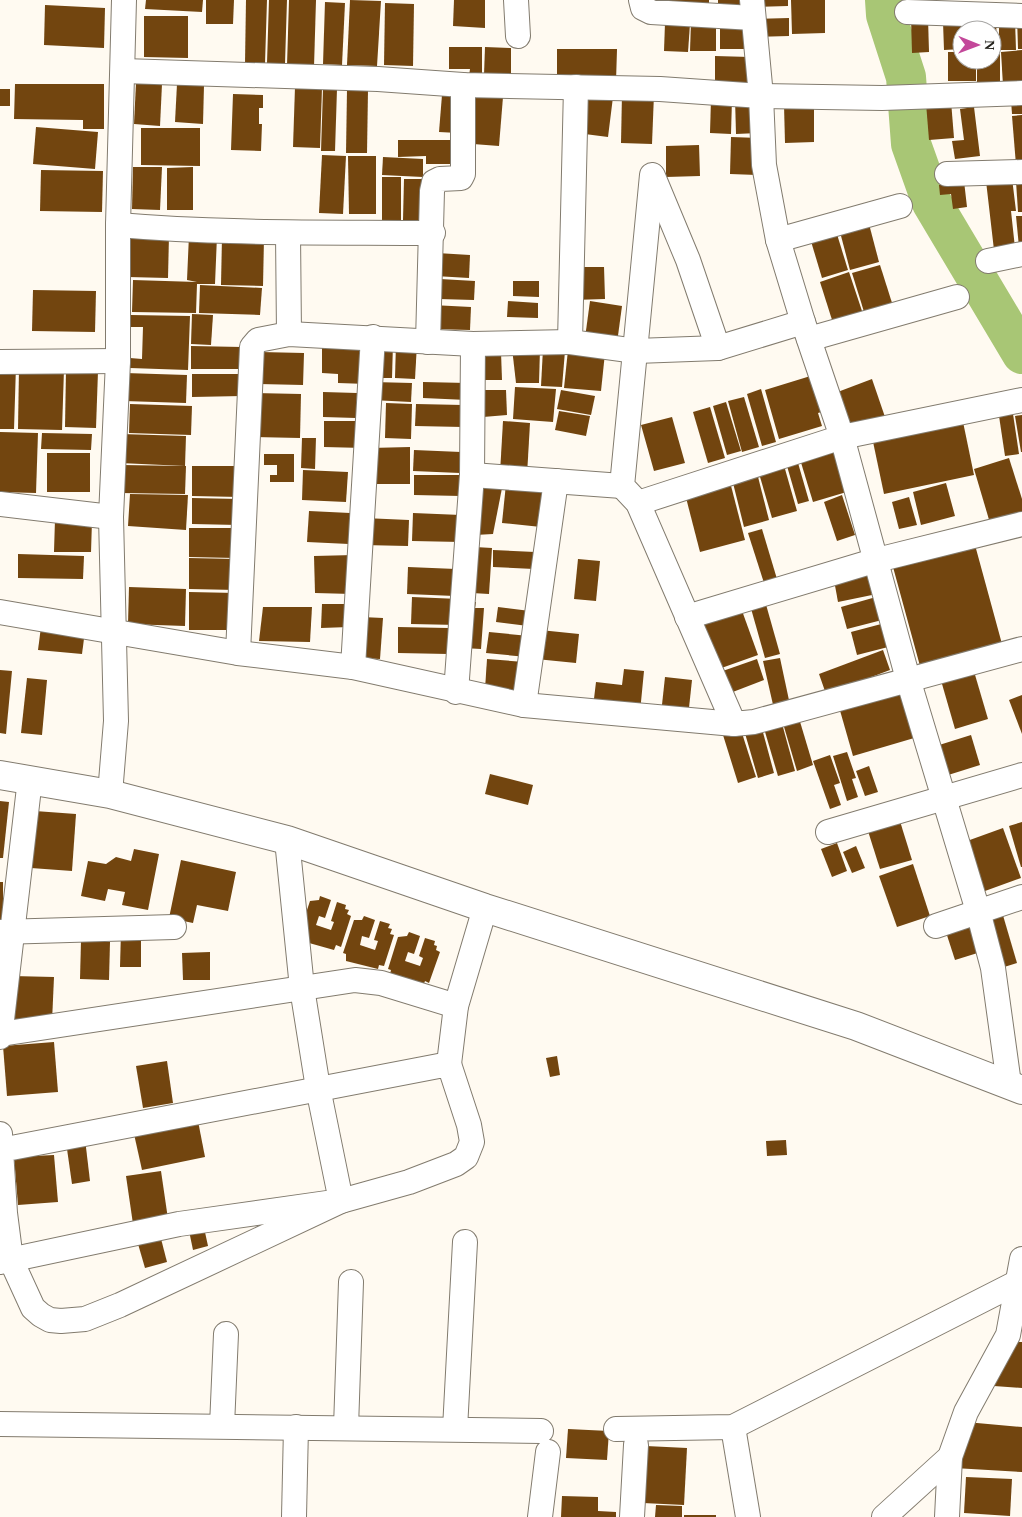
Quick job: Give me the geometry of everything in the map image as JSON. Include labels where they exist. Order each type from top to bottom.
[{"type":"main road","points":[[0,774],[110,794],[287,840],[485,908],[856,1026],[1015,1087]]},
{"type":"street","points":[[110,794],[116,721],[111,517],[118,361],[118,225],[124,0]]},
{"type":"street","points":[[516,0],[518,36]]},
{"type":"street","points":[[641,0],[644,8],[651,12],[753,9],[762,96],[764,165],[778,240],[842,437],[908,679],[978,912],[993,968],[1015,1087]]},
{"type":"street","points":[[907,12],[1022,16]]},
{"type":"street","points":[[123,71],[378,79],[463,85],[660,88],[762,96],[882,98],[1022,93]]},
{"type":"street","points":[[428,342],[434,182],[440,179],[461,178],[463,85]]},
{"type":"street","points":[[570,342],[576,87]]},
{"type":"street","points":[[947,174],[1022,172]]},
{"type":"street","points":[[622,486],[652,175],[684,251],[718,348]]},
{"type":"street","points":[[778,240],[900,206]]},
{"type":"street","points":[[118,225],[183,231],[288,234],[433,233]]},
{"type":"street","points":[[288,234],[289,334]]},
{"type":"street","points":[[988,261],[1022,254]]},
{"type":"street","points":[[238,653],[252,347],[258,340],[289,334],[473,344],[570,342],[636,351],[718,348],[806,331],[957,297]]},
{"type":"street","points":[[353,667],[372,338]]},
{"type":"street","points":[[456,692],[472,475],[473,344]]},
{"type":"street","points":[[0,362],[118,361]]},
{"type":"street","points":[[638,503],[842,437],[1020,401]]},
{"type":"street","points":[[472,475],[622,486],[638,503],[734,724]]},
{"type":"street","points":[[524,705],[556,481]]},
{"type":"street","points":[[0,504],[111,517]]},
{"type":"street","points":[[687,617],[877,560],[1022,524]]},
{"type":"street","points":[[0,612],[238,653],[353,667],[456,692],[524,705],[734,724],[754,722],[1022,649]]},
{"type":"street","points":[[828,832],[1022,775]]},
{"type":"street","points":[[30,779],[6,932],[0,1036],[355,980],[381,983],[456,1006]]},
{"type":"street","points":[[287,840],[302,988],[318,1088],[341,1201]]},
{"type":"street","points":[[936,926],[1022,897]]},
{"type":"street","points":[[5,1261],[179,1224],[341,1201],[409,1182],[456,1164],[466,1157],[472,1142],[470,1126],[449,1064],[456,1006],[485,908]]},
{"type":"street","points":[[6,932],[174,927]]},
{"type":"street","points":[[341,1201],[120,1305],[85,1319],[50,1320],[33,1308],[5,1261],[0,1142],[449,1064]]},
{"type":"street","points":[[455,1429],[464,1242]]},
{"type":"street","points":[[947,1517],[950,1457],[966,1412],[1015,1336],[1018,1282],[1022,1259]]},
{"type":"street","points":[[346,1427],[350,1282]]},
{"type":"street","points":[[616,1429],[733,1427],[1018,1282]]},
{"type":"street","points":[[222,1426],[226,1334]]},
{"type":"street","points":[[0,1424],[455,1429],[544,1442],[540,1517]]},
{"type":"street","points":[[294,1517],[296,1427]]},
{"type":"street","points":[[733,1427],[748,1517]]},
{"type":"street","points":[[632,1517],[636,1445]]},
{"type":"street","points":[[884,1517],[950,1457]]},
{"type":"building","points":[[146,0],[203,0],[202,12],[145,9]]},
{"type":"building","points":[[206,0],[234,0],[233,24],[206,24]]},
{"type":"building","points":[[246,0],[267,0],[265,63],[245,63]]},
{"type":"building","points":[[269,0],[287,0],[285,63],[267,63]]},
{"type":"building","points":[[289,0],[316,0],[314,67],[287,66]]},
{"type":"building","points":[[350,0],[381,1],[377,66],[347,65]]},
{"type":"building","points":[[454,0],[485,0],[485,28],[453,26]]},
{"type":"building","points":[[659,0],[709,0],[709,10],[659,9]]},
{"type":"building","points":[[718,0],[747,0],[747,11],[718,12]]},
{"type":"building","points":[[757,0],[788,0],[788,6],[757,7]]},
{"type":"building","points":[[791,0],[825,0],[825,33],[792,34]]},
{"type":"building","points":[[325,2],[345,3],[342,65],[323,64]]},
{"type":"building","points":[[385,3],[414,4],[413,66],[384,65]]},
{"type":"building","points":[[45,5],[105,8],[104,48],[44,45]]},
{"type":"building","points":[[144,16],[188,16],[188,58],[144,57]]},
{"type":"building","points":[[996,17],[996,20],[974,20],[974,18]]},
{"type":"building","points":[[1017,17],[1022,17],[1022,49],[1018,49]]},
{"type":"building","points":[[789,18],[789,36],[758,37],[758,19]]},
{"type":"building","points":[[911,18],[928,18],[929,52],[912,53]]},
{"type":"building","points":[[1002,20],[1015,20],[1016,50],[1002,50]]},
{"type":"building","points":[[691,22],[716,22],[716,51],[690,51]]},
{"type":"building","points":[[720,22],[744,22],[744,49],[720,49]]},
{"type":"building","points":[[943,22],[952,22],[952,50],[944,50]]},
{"type":"building","points":[[665,23],[690,24],[688,52],[664,51]]},
{"type":"building","points":[[449,47],[482,47],[482,76],[469,76],[470,69],[449,69]]},
{"type":"building","points":[[485,47],[511,48],[511,75],[484,75]]},
{"type":"building","points":[[557,49],[617,49],[616,81],[557,81]]},
{"type":"building","points":[[1022,50],[1022,84],[1003,85],[1002,52]]},
{"type":"building","points":[[948,52],[952,52],[952,70],[976,70],[976,81],[948,81]]},
{"type":"building","points":[[715,56],[750,57],[749,90],[715,89]]},
{"type":"building","points":[[977,70],[1000,70],[1000,82],[977,82]]},
{"type":"building","points":[[136,83],[162,84],[160,126],[134,124]]},
{"type":"building","points":[[15,84],[104,84],[104,129],[83,129],[83,120],[14,119]]},
{"type":"building","points":[[177,84],[204,85],[203,124],[175,122]]},
{"type":"building","points":[[295,87],[322,88],[320,148],[293,147]]},
{"type":"building","points":[[0,89],[10,89],[10,106],[0,106]]},
{"type":"building","points":[[323,89],[337,89],[335,151],[321,151]]},
{"type":"building","points":[[347,90],[368,90],[367,153],[346,153]]},
{"type":"building","points":[[582,93],[613,97],[608,137],[577,133]]},
{"type":"building","points":[[233,94],[263,95],[263,108],[259,108],[259,124],[262,124],[261,151],[231,150]]},
{"type":"building","points":[[622,94],[654,94],[652,144],[621,143]]},
{"type":"building","points":[[442,95],[460,96],[458,133],[439,132]]},
{"type":"building","points":[[476,95],[503,97],[499,146],[473,144]]},
{"type":"building","points":[[757,97],[758,133],[736,134],[735,98]]},
{"type":"building","points":[[711,99],[732,99],[731,134],[710,133]]},
{"type":"building","points":[[1011,100],[1022,100],[1022,114],[1012,114]]},
{"type":"building","points":[[951,101],[954,138],[929,140],[926,103]]},
{"type":"building","points":[[784,105],[814,105],[814,142],[785,143]]},
{"type":"building","points":[[974,107],[980,156],[955,159],[952,141],[964,140],[960,109]]},
{"type":"building","points":[[1022,115],[1022,164],[1016,165],[1012,116]]},
{"type":"building","points":[[36,127],[98,132],[95,169],[33,164]]},
{"type":"building","points":[[141,128],[200,128],[200,166],[141,165]]},
{"type":"building","points":[[731,137],[759,138],[757,175],[730,174]]},
{"type":"building","points":[[398,140],[454,140],[454,164],[426,164],[426,156],[398,157]]},
{"type":"building","points":[[699,145],[700,176],[666,177],[666,146]]},
{"type":"building","points":[[322,155],[346,156],[343,214],[319,213]]},
{"type":"building","points":[[348,156],[376,156],[376,214],[349,214]]},
{"type":"building","points":[[383,157],[423,159],[423,177],[382,175]]},
{"type":"building","points":[[133,167],[162,167],[160,210],[132,209]]},
{"type":"building","points":[[193,167],[193,210],[167,210],[167,168]]},
{"type":"building","points":[[41,170],[103,171],[102,212],[40,211]]},
{"type":"building","points":[[382,177],[401,177],[401,221],[382,221]]},
{"type":"building","points":[[1012,178],[1016,211],[1011,211],[1015,248],[994,250],[986,181]]},
{"type":"building","points":[[404,179],[422,179],[421,221],[403,220]]},
{"type":"building","points":[[1022,180],[1022,212],[1018,212],[1016,181]]},
{"type":"building","points":[[964,181],[967,207],[953,209],[951,194],[940,195],[939,185]]},
{"type":"building","points":[[1016,216],[1022,216],[1022,247],[1019,247]]},
{"type":"building","points":[[869,224],[879,262],[850,270],[840,232]]},
{"type":"building","points":[[836,231],[848,270],[822,278],[810,238]]},
{"type":"building","points":[[129,233],[169,235],[168,278],[128,277]]},
{"type":"building","points":[[189,235],[217,236],[215,284],[197,284],[196,313],[132,312],[133,280],[197,282],[187,280]]},
{"type":"building","points":[[222,237],[264,238],[263,286],[221,285]]},
{"type":"building","points":[[437,253],[470,255],[469,278],[435,276]]},
{"type":"building","points":[[880,265],[893,306],[865,315],[852,273]]},
{"type":"building","points":[[573,267],[604,267],[605,299],[573,300]]},
{"type":"building","points":[[849,272],[863,314],[833,323],[820,282]]},
{"type":"building","points":[[440,279],[475,281],[474,300],[439,299]]},
{"type":"building","points":[[513,281],[539,281],[539,297],[513,296]]},
{"type":"building","points":[[200,285],[262,288],[260,315],[199,313]]},
{"type":"building","points":[[33,290],[96,291],[95,332],[32,331]]},
{"type":"building","points":[[508,301],[538,303],[538,318],[507,317]]},
{"type":"building","points":[[590,301],[622,306],[617,343],[585,338]]},
{"type":"building","points":[[432,305],[471,307],[470,330],[431,329]]},
{"type":"building","points":[[192,314],[213,315],[211,345],[191,344]]},
{"type":"building","points":[[131,315],[190,316],[188,370],[130,368],[130,358],[142,359],[143,327],[131,327]]},
{"type":"building","points":[[375,343],[393,343],[392,378],[375,378]]},
{"type":"building","points":[[396,343],[417,344],[415,379],[395,378]]},
{"type":"building","points":[[322,345],[369,347],[367,384],[338,383],[338,374],[322,373]]},
{"type":"building","points":[[191,346],[242,347],[241,369],[191,369]]},
{"type":"building","points":[[512,348],[540,349],[539,383],[516,383]]},
{"type":"building","points":[[543,349],[565,351],[562,387],[541,386]]},
{"type":"building","points":[[568,350],[605,353],[601,391],[564,388]]},
{"type":"building","points":[[260,352],[304,353],[303,385],[259,384]]},
{"type":"building","points":[[501,352],[502,380],[482,380],[479,353]]},
{"type":"building","points":[[0,365],[16,365],[14,429],[0,429]]},
{"type":"building","points":[[19,368],[64,369],[62,430],[18,429]]},
{"type":"building","points":[[66,370],[98,371],[96,428],[65,427]]},
{"type":"building","points":[[125,373],[187,375],[186,403],[124,401]]},
{"type":"building","points":[[192,374],[242,374],[242,396],[192,397]]},
{"type":"building","points":[[817,374],[828,410],[818,413],[822,426],[779,439],[765,390]]},
{"type":"building","points":[[872,379],[885,417],[849,430],[835,393]]},
{"type":"building","points":[[373,382],[412,383],[411,402],[372,400]]},
{"type":"building","points":[[423,382],[467,383],[467,400],[423,398]]},
{"type":"building","points":[[515,387],[556,389],[553,422],[513,419]]},
{"type":"building","points":[[761,389],[776,442],[762,446],[747,394]]},
{"type":"building","points":[[485,390],[506,390],[507,415],[483,417]]},
{"type":"building","points":[[561,390],[595,396],[591,415],[557,409]]},
{"type":"building","points":[[323,392],[357,393],[356,418],[323,417]]},
{"type":"building","points":[[254,393],[301,394],[300,438],[252,437]]},
{"type":"building","points":[[744,397],[759,447],[742,452],[728,401]]},
{"type":"building","points":[[726,402],[741,451],[727,455],[713,406]]},
{"type":"building","points":[[386,403],[412,404],[411,439],[385,438]]},
{"type":"building","points":[[130,404],[192,406],[191,435],[129,433]]},
{"type":"building","points":[[416,404],[463,405],[463,427],[415,426]]},
{"type":"building","points":[[710,407],[725,458],[708,463],[693,412]]},
{"type":"building","points":[[559,411],[590,416],[586,436],[555,430]]},
{"type":"building","points":[[1013,414],[1019,454],[1005,456],[999,416]]},
{"type":"building","points":[[1022,415],[1022,452],[1021,452],[1015,416]]},
{"type":"building","points":[[672,417],[685,463],[654,471],[641,425]]},
{"type":"building","points":[[962,417],[974,475],[884,494],[872,437]]},
{"type":"building","points":[[324,421],[365,421],[364,448],[324,447]]},
{"type":"building","points":[[503,421],[530,423],[527,475],[500,473]]},
{"type":"building","points":[[0,432],[38,433],[36,493],[0,492]]},
{"type":"building","points":[[42,433],[92,434],[91,450],[41,449]]},
{"type":"building","points":[[121,434],[186,436],[185,466],[120,463]]},
{"type":"building","points":[[302,438],[316,438],[315,469],[301,468]]},
{"type":"building","points":[[836,444],[850,491],[813,502],[799,456]]},
{"type":"building","points":[[410,447],[410,484],[370,484],[370,448]]},
{"type":"building","points":[[414,450],[461,452],[460,473],[413,471]]},
{"type":"building","points":[[47,453],[90,453],[90,492],[47,492]]},
{"type":"building","points":[[264,454],[294,454],[294,482],[270,482],[270,475],[277,475],[277,465],[264,465]]},
{"type":"building","points":[[796,456],[809,501],[798,504],[785,459]]},
{"type":"building","points":[[1009,458],[1022,499],[1022,514],[990,523],[974,469]]},
{"type":"building","points":[[783,462],[797,511],[772,518],[758,470]]},
{"type":"building","points":[[122,465],[186,466],[185,494],[121,493]]},
{"type":"building","points":[[192,466],[240,466],[240,497],[192,496]]},
{"type":"building","points":[[756,469],[769,520],[744,527],[731,475]]},
{"type":"building","points":[[303,470],[348,472],[346,502],[302,500]]},
{"type":"building","points":[[414,475],[461,475],[461,496],[414,495]]},
{"type":"building","points":[[729,478],[745,540],[700,552],[684,490]]},
{"type":"building","points":[[477,482],[503,483],[493,534],[475,535]]},
{"type":"building","points":[[946,483],[955,516],[921,525],[913,492]]},
{"type":"building","points":[[506,484],[545,488],[541,527],[502,523]]},
{"type":"building","points":[[130,494],[188,495],[186,530],[128,526]]},
{"type":"building","points":[[842,495],[855,535],[837,541],[824,502]]},
{"type":"building","points":[[909,497],[917,525],[899,529],[892,502]]},
{"type":"building","points":[[192,498],[239,499],[238,525],[192,524]]},
{"type":"building","points":[[309,511],[350,513],[349,544],[307,542]]},
{"type":"building","points":[[413,513],[461,515],[461,542],[412,541]]},
{"type":"building","points":[[364,518],[409,520],[408,546],[363,545]]},
{"type":"building","points":[[55,519],[92,520],[91,552],[54,552]]},
{"type":"building","points":[[189,528],[236,528],[235,558],[189,557]]},
{"type":"building","points":[[762,529],[777,579],[764,583],[748,533]]},
{"type":"building","points":[[975,545],[1002,644],[920,666],[893,567]]},
{"type":"building","points":[[475,547],[492,548],[489,594],[472,593]]},
{"type":"building","points":[[493,550],[535,552],[534,569],[493,567]]},
{"type":"building","points":[[18,554],[84,556],[83,579],[18,578]]},
{"type":"building","points":[[354,555],[352,594],[315,593],[314,556]]},
{"type":"building","points":[[189,558],[236,559],[236,590],[189,589]]},
{"type":"building","points":[[578,559],[600,561],[596,601],[574,599]]},
{"type":"building","points":[[408,567],[456,569],[455,596],[407,594]]},
{"type":"building","points":[[867,573],[872,595],[838,602],[834,580]]},
{"type":"building","points":[[129,587],[186,589],[185,626],[128,624]]},
{"type":"building","points":[[189,592],[236,593],[236,630],[189,630]]},
{"type":"building","points":[[412,597],[459,599],[458,625],[411,624]]},
{"type":"building","points":[[876,597],[882,620],[847,629],[841,607]]},
{"type":"building","points":[[765,601],[780,654],[765,658],[750,605]]},
{"type":"building","points":[[471,602],[476,602],[475,608],[484,608],[481,649],[463,648]]},
{"type":"building","points":[[322,604],[352,604],[349,627],[321,628]]},
{"type":"building","points":[[263,607],[312,607],[310,642],[259,641]]},
{"type":"building","points":[[498,607],[530,611],[528,626],[496,622]]},
{"type":"building","points":[[741,608],[758,655],[713,671],[697,623]]},
{"type":"building","points":[[362,617],[383,618],[380,659],[359,658]]},
{"type":"building","points":[[885,623],[892,646],[857,655],[851,632]]},
{"type":"building","points":[[41,627],[85,631],[82,654],[38,650]]},
{"type":"building","points":[[398,627],[448,628],[448,654],[398,653]]},
{"type":"building","points":[[540,630],[579,634],[576,663],[536,659]]},
{"type":"building","points":[[489,632],[529,636],[527,657],[486,653]]},
{"type":"building","points":[[883,650],[890,670],[826,694],[819,674]]},
{"type":"building","points":[[780,658],[790,705],[774,709],[763,661]]},
{"type":"building","points":[[487,659],[524,662],[521,695],[485,689]]},
{"type":"building","points":[[757,659],[764,680],[725,695],[717,673]]},
{"type":"building","points":[[973,668],[988,719],[955,729],[940,677]]},
{"type":"building","points":[[624,669],[644,671],[640,712],[593,707],[596,682],[622,685]]},
{"type":"building","points":[[0,670],[12,671],[6,734],[0,733]]},
{"type":"building","points":[[665,677],[692,680],[688,717],[661,714]]},
{"type":"building","points":[[27,678],[47,680],[42,735],[21,733]]},
{"type":"building","points":[[907,687],[921,736],[853,756],[839,707]]},
{"type":"building","points":[[1022,695],[1022,734],[1009,700]]},
{"type":"building","points":[[798,715],[813,765],[797,771],[782,720]]},
{"type":"building","points":[[781,720],[795,771],[778,776],[763,725]]},
{"type":"building","points":[[761,725],[774,773],[758,778],[744,730]]},
{"type":"building","points":[[741,730],[756,777],[738,783],[723,735]]},
{"type":"building","points":[[971,735],[980,765],[945,776],[936,746]]},
{"type":"building","points":[[847,752],[856,778],[852,779],[858,797],[847,801],[833,756]]},
{"type":"building","points":[[830,755],[840,783],[834,785],[841,805],[830,809],[813,761]]},
{"type":"building","points":[[869,766],[878,792],[865,796],[856,771]]},
{"type":"building","points":[[490,774],[533,785],[528,805],[485,794]]},
{"type":"building","points":[[0,801],[9,802],[3,858],[0,858]]},
{"type":"building","points":[[35,811],[76,814],[72,871],[31,868]]},
{"type":"building","points":[[899,818],[912,860],[880,869],[867,828]]},
{"type":"building","points":[[1022,822],[1022,867],[1021,867],[1009,826]]},
{"type":"building","points":[[1003,828],[1021,878],[985,891],[967,841]]},
{"type":"building","points":[[837,843],[847,871],[832,877],[821,849]]},
{"type":"building","points":[[856,846],[865,868],[852,873],[843,852]]},
{"type":"building","points":[[134,849],[159,854],[148,910],[122,905],[125,892],[108,889],[105,901],[81,896],[88,861],[106,864],[116,857],[131,861]]},
{"type":"building","points":[[181,860],[236,872],[228,911],[197,905],[193,923],[169,918]]},
{"type":"building","points":[[913,864],[930,916],[897,927],[879,876]]},
{"type":"building","points":[[0,882],[3,882],[3,922],[0,922]]},
{"type":"building","points":[[320,896],[331,900],[325,918],[319,916],[316,925],[331,930],[334,922],[331,921],[337,902],[346,905],[345,909],[349,910],[347,914],[351,916],[341,947],[336,945],[334,950],[302,941],[299,934],[310,901],[319,900]]},
{"type":"building","points":[[1002,912],[1017,963],[1001,968],[986,916]]},
{"type":"building","points":[[364,916],[375,920],[369,938],[362,936],[360,945],[375,950],[378,941],[374,940],[380,921],[390,924],[388,928],[392,929],[390,934],[394,935],[384,966],[379,965],[378,969],[346,961],[346,954],[343,953],[354,920],[362,920]]},
{"type":"building","points":[[974,917],[984,951],[955,960],[944,926]]},
{"type":"building","points":[[121,931],[141,932],[141,967],[120,967]]},
{"type":"building","points":[[409,932],[420,936],[414,954],[408,952],[405,961],[420,966],[423,958],[419,956],[425,938],[435,941],[436,950],[440,952],[429,983],[425,981],[423,986],[390,974],[391,970],[388,969],[398,937],[407,936]]},
{"type":"building","points":[[81,941],[110,942],[109,980],[80,979]]},
{"type":"building","points":[[210,952],[210,980],[183,980],[182,953]]},
{"type":"building","points":[[12,976],[54,977],[52,1022],[11,1021]]},
{"type":"building","points":[[54,1042],[58,1092],[7,1096],[3,1046]]},
{"type":"building","points":[[557,1056],[560,1075],[550,1077],[546,1058]]},
{"type":"building","points":[[167,1061],[173,1103],[143,1108],[136,1066]]},
{"type":"building","points":[[198,1121],[205,1157],[142,1170],[134,1134]]},
{"type":"building","points":[[85,1139],[90,1181],[72,1184],[66,1142]]},
{"type":"building","points":[[786,1140],[787,1155],[767,1156],[766,1141]]},
{"type":"building","points":[[54,1155],[58,1202],[18,1205],[14,1157]]},
{"type":"building","points":[[161,1171],[168,1219],[133,1224],[126,1176]]},
{"type":"building","points":[[203,1223],[208,1246],[193,1250],[188,1226]]},
{"type":"building","points":[[159,1231],[167,1262],[145,1268],[136,1237]]},
{"type":"building","points":[[1011,1342],[1022,1342],[1022,1388],[994,1386],[994,1373]]},
{"type":"building","points":[[966,1422],[1022,1427],[1022,1472],[954,1468]]},
{"type":"building","points":[[568,1429],[609,1431],[607,1460],[566,1458]]},
{"type":"building","points":[[646,1446],[687,1448],[684,1505],[643,1503]]},
{"type":"building","points":[[966,1477],[1012,1479],[1010,1516],[964,1513]]},
{"type":"building","points":[[562,1496],[598,1497],[598,1511],[616,1512],[616,1517],[561,1517]]},
{"type":"building","points":[[656,1505],[682,1506],[682,1517],[655,1517]]},
{"type":"building","points":[[684,1515],[716,1515],[716,1517],[684,1517]]},
{"type":"waterway","points":[[885,0],[886,15],[906,77],[911,144],[932,203],[1022,354]]}]
